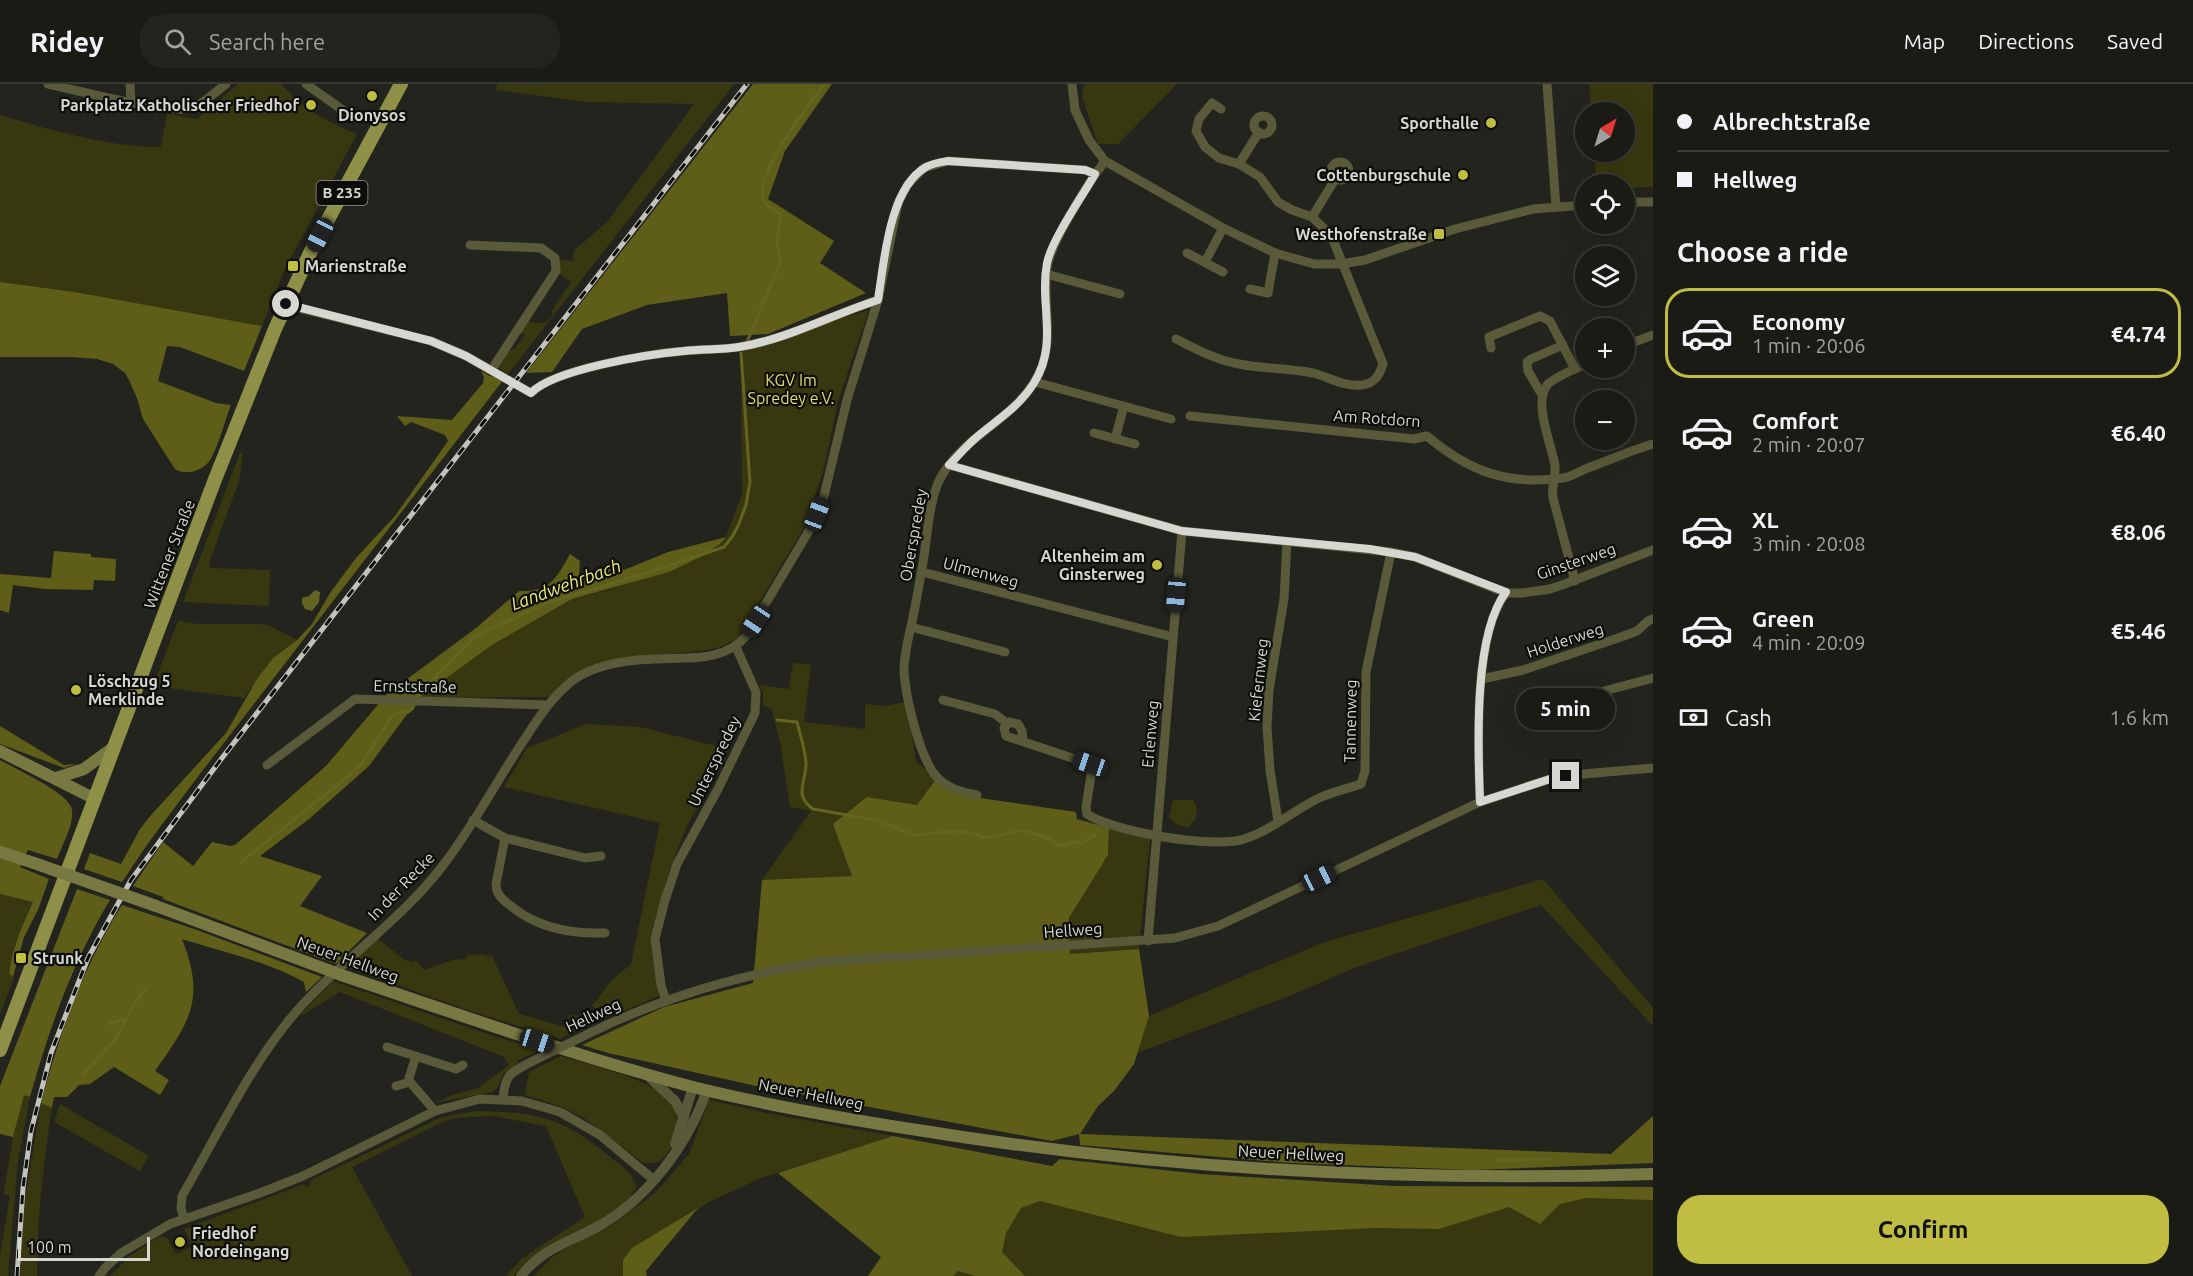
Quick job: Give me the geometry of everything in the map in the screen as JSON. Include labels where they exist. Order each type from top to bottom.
[{"type":"main road","name":"Wittener Straße","points":[[0,1050],[218,472],[286,304],[315,244],[401,84]]},
{"type":"main road","points":[[57,778],[84,769],[114,747]]},
{"type":"main road","points":[[0,751],[95,798]]},
{"type":"main road","name":"Neuer Hellweg","points":[[0,852],[156,906],[341,975],[557,1047],[706,1090],[784,1108],[992,1142],[1077,1153],[1243,1168],[1401,1176],[1556,1177],[1653,1174]]},
{"type":"street","points":[[48,84],[181,110],[200,104],[219,86]]},
{"type":"street","points":[[130,84],[131,102]]},
{"type":"street","points":[[306,84],[354,118]]},
{"type":"street","points":[[1072,84],[1072,100],[1075,110],[1089,140],[1105,161],[1223,228],[1275,253],[1314,264],[1341,264],[1365,260],[1479,222],[1533,209],[1575,206]]},
{"type":"street","points":[[1547,84],[1556,207]]},
{"type":"street","points":[[1176,339],[1218,359],[1315,374],[1345,384],[1362,385],[1374,381],[1383,364],[1331,235],[1312,218],[1278,202],[1260,177],[1239,164],[1219,158],[1205,147],[1196,131],[1199,119],[1212,103],[1221,109]]},
{"type":"street","points":[[1239,164],[1258,132]]},
{"type":"street","points":[[736,647],[756,621],[810,529],[826,491],[847,400],[878,300],[898,203],[908,184],[924,168],[948,161],[1085,170],[1095,174]]},
{"type":"street","name":"Oberspredey","points":[[977,795],[948,787],[936,777],[922,753],[904,671],[934,492],[949,465],[977,436],[1021,402],[1035,382],[1048,346],[1046,274],[1052,248],[1105,161]]},
{"type":"street","points":[[1312,218],[1336,178]]},
{"type":"street","points":[[1635,202],[1653,201]]},
{"type":"street","points":[[1205,262],[1223,228]]},
{"type":"street","points":[[470,245],[541,248],[555,258],[556,271],[492,369]]},
{"type":"street","points":[[1187,253],[1223,272]]},
{"type":"street","points":[[1250,289],[1268,293],[1275,253]]},
{"type":"street","points":[[1046,274],[1120,294]]},
{"type":"street","points":[[286,304],[417,336],[447,347],[492,369],[531,393],[536,387],[552,379],[619,362],[683,351],[739,347],[785,336],[878,300]]},
{"type":"street","points":[[1491,348],[1489,337],[1540,316],[1550,321],[1575,369],[1549,384],[1542,395]]},
{"type":"street","points":[[1635,342],[1653,335]]},
{"type":"street","points":[[1563,345],[1527,362],[1528,371],[1542,395],[1542,407],[1555,468],[1551,487],[1575,581]]},
{"type":"street","points":[[1035,382],[1171,419]]},
{"type":"street","points":[[1115,439],[1124,406]]},
{"type":"street","name":"Am Rotdorn","points":[[1190,416],[1414,439],[1427,436],[1449,455],[1481,472],[1504,478],[1535,480],[1563,478],[1653,444]]},
{"type":"street","points":[[1094,433],[1135,444]]},
{"type":"street","name":"Ginsterweg","points":[[949,465],[1182,531],[1391,552],[1423,560],[1506,592],[1542,591],[1575,581],[1653,550]]},
{"type":"street","name":"Erlenweg","points":[[1148,941],[1182,531]]},
{"type":"street","name":"Kiefernweg","points":[[1278,821],[1270,770],[1267,727],[1272,672],[1284,599],[1287,542]]},
{"type":"street","name":"Tannenweg","points":[[943,700],[994,714],[1008,724],[1004,728],[1006,736],[1090,764],[1092,769],[1086,807],[1087,814],[1092,818],[1103,823],[1157,836],[1229,842],[1244,840],[1319,798],[1361,784],[1365,771],[1366,672],[1372,634],[1391,552]]},
{"type":"street","name":"Ulmenweg","points":[[922,572],[1173,637]]},
{"type":"street","points":[[1480,802],[1478,739],[1482,680],[1488,634],[1499,602],[1506,592]]},
{"type":"street","name":"Holderweg","points":[[1482,680],[1523,670],[1621,637],[1637,631],[1653,619]]},
{"type":"street","points":[[911,627],[1005,652]]},
{"type":"street","name":"In der Recke","points":[[184,1219],[181,1208],[182,1196],[277,1034],[313,994],[423,890],[449,858],[548,705],[575,679],[600,668],[640,659],[703,657],[736,647]]},
{"type":"street","name":"Unterspredey","points":[[666,1001],[661,985],[655,939],[664,900],[677,864],[718,789],[754,713],[756,692],[736,647]]},
{"type":"street","points":[[1603,709],[1604,691],[1653,678]]},
{"type":"street","name":"Ernststraße","points":[[267,765],[355,699],[548,705]]},
{"type":"street","name":"Hellweg","points":[[503,1099],[508,1076],[531,1062],[594,1031],[666,1001],[738,978],[819,962],[1175,938],[1218,926],[1480,802],[1550,779],[1653,768]]},
{"type":"street","points":[[473,820],[505,838],[585,858],[601,856]]},
{"type":"street","points":[[505,838],[496,884],[499,896],[524,917],[537,924],[588,934],[605,933]]},
{"type":"street","points":[[387,1047],[456,1069],[463,1065]]},
{"type":"street","points":[[416,1056],[410,1082],[435,1111]]},
{"type":"street","points":[[647,1074],[675,1101],[684,1118]]},
{"type":"street","points":[[396,1086],[410,1082]]},
{"type":"street","points":[[670,1159],[693,1086]]},
{"type":"street","points":[[521,1276],[544,1252],[607,1221],[625,1208],[654,1180],[692,1128],[706,1090]]},
{"type":"street","points":[[99,1276],[111,1262],[135,1244],[170,1224],[303,1176],[435,1111],[480,1099],[522,1101],[578,1120],[654,1180]]},
{"type":"green space","points":[[238,84],[281,84],[298,101],[316,114],[357,134],[285,269],[262,326],[75,292],[0,282],[0,115],[99,141],[159,147],[167,114],[197,119]]},
{"type":"green space","points":[[497,84],[734,84],[508,374],[498,365],[507,351],[515,349],[525,334],[520,334],[532,312],[535,312],[529,322],[545,323],[553,315],[551,312],[571,282],[559,273],[559,260],[573,261],[573,253],[576,249],[608,221],[694,104],[587,102],[496,90]]},
{"type":"green space","points":[[1084,84],[1177,84],[1118,144],[1098,144],[1082,97]]},
{"type":"green space","points":[[1589,84],[1653,84],[1653,187],[1635,188],[1635,174],[1596,174],[1595,162],[1635,162],[1635,102],[1590,102]]},
{"type":"green space","name":"KGV Im Spredey e.V.","points":[[869,310],[838,401],[824,468],[805,526],[737,639],[720,647],[702,651],[621,658],[600,664],[549,697],[419,698],[492,645],[572,599],[612,589],[700,557],[720,544],[726,537],[742,494],[741,352]]},
{"type":"green space","points":[[240,453],[243,453],[239,481],[209,563],[211,568],[270,570],[269,606],[183,602]]},
{"type":"green space","points":[[178,621],[199,624],[260,624],[270,626],[297,640],[273,658],[244,698],[153,686]]},
{"type":"green space","points":[[793,663],[811,665],[804,722],[865,729],[865,704],[883,706],[907,702],[916,761],[936,779],[917,805],[867,797],[852,876],[762,880],[811,811],[790,807],[780,742],[772,710],[763,705],[763,694],[759,685],[789,689]]},
{"type":"green space","points":[[586,724],[640,727],[728,749],[686,828],[668,874],[651,943],[659,996],[609,1017],[592,1006],[612,980],[631,964],[660,823],[504,787],[527,748]]},
{"type":"green space","points":[[1173,800],[1193,800],[1197,808],[1195,821],[1192,821],[1190,828],[1175,823],[1169,817]]},
{"type":"green space","points":[[1109,828],[1150,839],[1139,949],[1070,954],[1069,918],[1108,855]]},
{"type":"green space","points":[[1543,879],[1653,1008],[1653,1026],[1541,905],[1354,968],[1292,995],[1137,1053],[1149,1016],[1322,943]]},
{"type":"green space","points":[[0,894],[34,902],[19,934],[12,956],[9,973],[14,978],[0,1014]]},
{"type":"green space","points":[[377,938],[405,960],[413,962],[416,960],[424,970],[453,960],[466,959],[466,956],[480,954],[492,956],[519,1014],[565,1027],[572,1024],[568,1016],[581,1016],[593,1022],[560,1039],[474,1012],[346,967]]},
{"type":"green space","points":[[333,981],[540,1050],[517,1061],[518,1063],[503,1074],[499,1085],[493,1092],[435,1103],[452,1095],[478,1088],[509,1065],[504,1057],[340,992],[302,1015]]},
{"type":"green space","points":[[561,1056],[633,1079],[660,1091],[669,1099],[677,1119],[677,1130],[669,1152],[662,1159],[653,1163],[642,1162],[584,1118],[562,1107],[525,1095],[529,1072]]},
{"type":"green space","points":[[24,1094],[30,1097],[18,1161],[8,1276],[0,1276],[0,1256],[10,1196],[4,1194],[4,1191],[13,1137]]},
{"type":"green space","points":[[709,1100],[766,1113],[893,1136],[761,1178],[709,1202],[623,1260],[623,1276],[534,1276],[552,1257],[578,1241],[610,1226],[655,1193],[689,1154]]},
{"type":"green space","points":[[41,1103],[52,1108],[41,1192],[37,1276],[20,1276],[23,1212]]},
{"type":"green space","points":[[60,1104],[149,1156],[140,1171],[54,1122]]},
{"type":"green space","points":[[476,1111],[530,1115],[560,1124],[589,1141],[618,1163],[630,1174],[637,1186],[626,1201],[612,1213],[542,1250],[527,1261],[514,1276],[506,1276],[521,1259],[585,1217],[546,1126],[493,1116],[453,1118],[352,1167],[412,1276],[110,1276],[130,1256],[160,1236],[167,1238],[176,1254],[193,1246],[184,1229],[304,1184],[306,1187],[311,1185],[309,1181],[442,1117]]},
{"type":"green space","points":[[1058,1167],[1402,1195],[1653,1193],[1653,1276],[953,1276]]},
{"type":"shaded area","points":[[753,84],[832,84],[785,151],[768,199],[834,241],[820,263],[866,293],[768,334],[730,336],[727,293],[647,305],[582,329],[552,372],[526,373]]},
{"type":"shaded area","points":[[0,282],[75,292],[262,326],[244,371],[180,347],[167,346],[158,381],[216,403],[231,405],[216,448],[207,464],[199,470],[189,472],[175,469],[143,419],[137,398],[125,373],[113,364],[97,359],[71,357],[0,357]]},
{"type":"shaded area","points":[[481,371],[504,379],[193,783],[122,882],[84,869],[90,853],[121,864],[140,829],[226,733],[257,679],[273,658],[297,640],[312,624],[330,593],[356,558],[395,516],[448,441],[445,435],[411,422],[405,426],[397,416],[452,420],[483,383],[484,377]]},
{"type":"shaded area","points":[[726,537],[720,544],[700,557],[669,572],[572,599],[492,645],[419,698],[369,766],[309,819],[260,856],[322,876],[300,906],[367,933],[336,964],[133,886],[163,842],[193,866],[212,842],[235,845],[326,766],[387,694],[476,628],[519,591],[538,589],[551,582],[570,554],[580,561],[579,574],[591,576],[604,568],[624,570],[668,552]]},
{"type":"shaded area","points":[[54,551],[116,559],[115,581],[94,580],[93,590],[45,589],[13,585],[9,613],[0,610],[0,574],[51,578]]},
{"type":"shaded area","points":[[315,590],[320,592],[319,602],[312,611],[305,609],[302,598],[309,596]]},
{"type":"shaded area","points":[[0,726],[64,765],[77,764],[64,768],[0,744]]},
{"type":"shaded area","points":[[0,760],[52,789],[69,803],[72,810],[69,828],[57,859],[28,850],[20,867],[49,879],[38,910],[24,937],[13,977],[9,973],[12,956],[33,902],[0,894]]},
{"type":"shaded area","points":[[936,779],[980,798],[1076,812],[1077,819],[1109,828],[1108,855],[1069,918],[1070,954],[1139,949],[1149,1016],[1134,1064],[1114,1091],[1098,1106],[1080,1134],[1611,1154],[1653,1116],[1653,1163],[1473,1170],[1291,1163],[1080,1145],[1079,1134],[1052,1141],[756,1086],[608,1053],[582,1045],[664,1007],[753,983],[762,880],[852,876],[833,824],[867,797],[917,805]]},
{"type":"shaded area","points":[[77,889],[110,900],[73,971],[45,1046],[30,1097],[24,1095],[13,1137],[0,1134],[0,1086]]},
{"type":"shaded area","points":[[122,905],[197,930],[322,977],[306,992],[304,982],[275,968],[182,939],[193,978],[191,1009],[177,1038],[155,1071],[169,1080],[160,1095],[114,1067],[90,1084],[79,1085],[67,1097],[54,1097],[52,1108],[41,1103],[56,1051],[84,976]]},
{"type":"shaded area","points":[[893,1136],[1052,1166],[1060,1159],[1201,1174],[1394,1186],[1653,1187],[1653,1200],[1586,1198],[1560,1204],[1540,1224],[1509,1207],[1439,1229],[1376,1228],[1181,1237],[1040,1201],[1021,1208],[1006,1233],[1002,1252],[1025,1276],[976,1276],[958,1271],[953,1276],[868,1276],[881,1257],[778,1173]]},
{"type":"shaded area","points":[[698,1208],[646,1271],[647,1276],[623,1276],[623,1260],[632,1248]]},
{"type":"waterway","name":"Landwehrbach","points":[[747,342],[780,261],[777,241],[781,215],[766,205],[763,200],[767,173],[784,140],[824,84]]},
{"type":"waterway","name":"Landwehrbach","points":[[241,862],[352,773],[363,762],[391,717],[399,712],[408,712],[412,709],[421,692],[474,637],[544,604],[724,547],[738,526],[746,505],[750,482],[741,353]]},
{"type":"waterway","points":[[777,720],[797,722],[806,760],[802,794],[807,804],[813,809],[876,820],[914,835],[957,831],[986,838],[1024,830],[1050,839],[1058,845],[1081,843],[1095,835]]},
{"type":"waterway","name":"Landwehrbach","points":[[84,1073],[116,1039],[135,1002],[145,990]]},
{"type":"waterway","points":[[109,1024],[127,1018]]},
{"type":"waterway","points":[[1495,1160],[1550,1159]]},
{"type":"railway","points":[[17,1276],[23,1188],[31,1131],[51,1053],[88,958],[131,880],[222,758],[747,84]]},
{"type":"place","name":"Dionysos","points":[[372,96]]},
{"type":"place","name":"Parkplatz Katholischer Friedhof","points":[[311,105]]},
{"type":"place","name":"Sporthalle","points":[[1491,123]]},
{"type":"place","name":"Cottenburgschule","points":[[1463,175]]},
{"type":"place","name":"Westhofenstraße","points":[[1439,234]]},
{"type":"place","name":"Marienstraße","points":[[293,266]]},
{"type":"place","name":"Altenheim am Ginsterweg","points":[[1157,565]]},
{"type":"place","name":"Löschzug 5 Merklinde","points":[[76,690]]},
{"type":"place","name":"Strunk","points":[[21,958]]},
{"type":"place","name":"Friedhof Nordeingang","points":[[180,1242]]},
{"type":"route","points":[[286,304],[431,341],[492,369],[531,393],[536,387],[552,379],[574,372],[683,351],[739,347],[785,336],[878,300],[898,203],[908,184],[924,168],[936,163],[948,161],[1085,170],[1095,174],[1049,255],[1046,283],[1048,346],[1041,369],[1021,402],[977,436],[949,465],[1182,531],[1370,549],[1415,557],[1506,592],[1499,602],[1488,634],[1482,680],[1478,739],[1480,802],[1566,776]]}]
